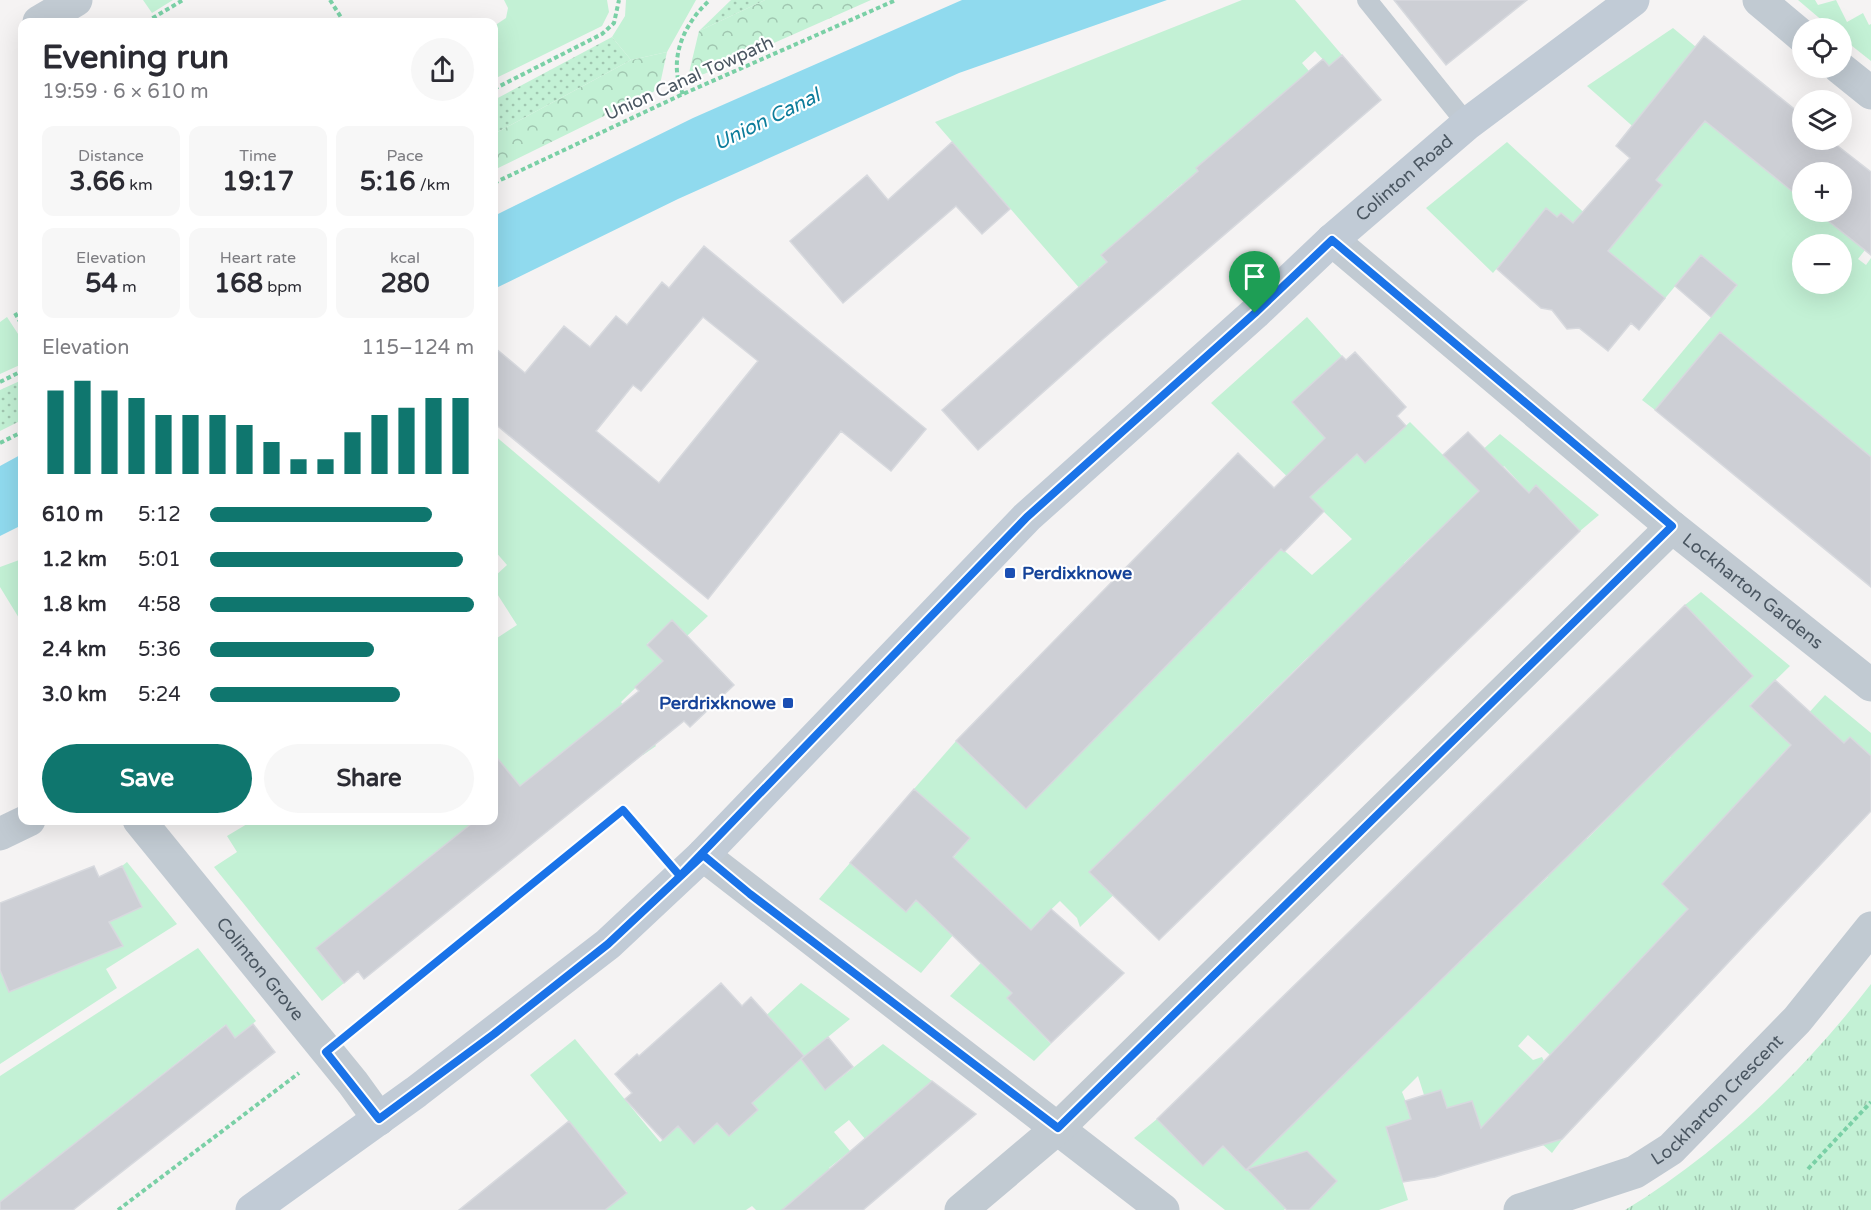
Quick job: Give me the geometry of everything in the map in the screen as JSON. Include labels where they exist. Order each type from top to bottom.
[{"type":"street","points":[[46,18],[76,0]]},
{"type":"street","name":"Colinton Road","points":[[252,1210],[494,1034],[608,944],[692,866],[1027,517],[1255,313],[1332,240],[1467,124],[1633,0]]},
{"type":"street","points":[[1759,0],[1792,28]]},
{"type":"street","points":[[1852,78],[1871,93]]},
{"type":"street","name":"Lockharton Gardens","points":[[1332,240],[1672,526],[1871,685]]},
{"type":"street","points":[[961,1210],[1058,1128],[1672,526]]},
{"type":"street","points":[[0,834],[18,825]]},
{"type":"street","name":"Colinton Grove","points":[[143,825],[379,1119]]},
{"type":"street","points":[[692,866],[750,894],[1162,1210]]},
{"type":"street","name":"Lockharton Crescent","points":[[1520,1210],[1635,1172],[1671,1149],[1797,1020],[1871,928]]},
{"type":"lane","points":[[1367,0],[1467,124]]},
{"type":"path","points":[[153,18],[183,0]]},
{"type":"path","points":[[330,0],[341,18]]},
{"type":"path","points":[[498,88],[602,34],[614,23],[619,0]]},
{"type":"path","points":[[683,94],[677,76],[676,55],[690,23],[710,0]]},
{"type":"path","name":"Union Canal Towpath","points":[[498,181],[683,94],[896,0]]},
{"type":"path","points":[[15,313],[18,318]]},
{"type":"path","points":[[0,382],[18,372]]},
{"type":"path","points":[[0,443],[18,434]]},
{"type":"path","points":[[118,1210],[326,1052],[623,810],[692,866]]},
{"type":"path","points":[[1808,1168],[1871,1102]]},
{"type":"green space","points":[[143,0],[173,0],[152,13]]},
{"type":"green space","points":[[504,0],[607,0],[609,12],[602,26],[498,77],[498,23],[506,18],[508,8]]},
{"type":"green space","points":[[626,0],[696,0],[667,52],[631,60],[612,37],[625,16]]},
{"type":"green space","points":[[731,0],[765,0],[699,31]]},
{"type":"green space","points":[[765,0],[871,0],[704,74],[688,77],[699,31]]},
{"type":"green space","points":[[1242,0],[1295,0],[1342,55],[1329,66],[1315,51],[1302,63],[1315,78],[1273,102],[1215,152],[1219,165],[1198,170],[1203,178],[1188,191],[1182,184],[1167,197],[1174,205],[1119,240],[1101,255],[1107,262],[1089,277],[1126,319],[1115,329],[935,122]]},
{"type":"green space","points":[[1798,0],[1815,0],[1818,5],[1836,0],[1845,18],[1819,18]]},
{"type":"green space","points":[[1863,13],[1869,25],[1871,24],[1871,61],[1852,46],[1852,19]]},
{"type":"green space","points":[[1673,28],[1696,47],[1705,121],[1792,191],[1792,222],[1830,222],[1845,234],[1792,234],[1792,294],[1852,294],[1852,240],[1865,250],[1858,259],[1866,265],[1871,258],[1871,468],[1816,456],[1837,429],[1811,408],[1698,359],[1655,410],[1642,400],[1737,286],[1701,255],[1662,302],[1651,293],[1654,289],[1561,213],[1557,217],[1546,208],[1493,273],[1426,208],[1507,142],[1615,241],[1662,185],[1639,166],[1655,146],[1587,86]]},
{"type":"green space","points":[[612,37],[631,60],[498,132],[498,98]]},
{"type":"green space","points":[[667,52],[659,89],[498,168],[498,132],[631,60]]},
{"type":"green space","points":[[7,317],[18,334],[18,366],[0,374],[0,322]]},
{"type":"green space","points":[[1307,317],[1342,356],[1292,402],[1347,462],[1357,454],[1365,463],[1410,422],[1459,471],[1500,434],[1599,515],[1580,531],[1536,486],[1529,493],[1504,466],[1467,502],[1483,519],[1443,553],[1429,539],[1404,563],[1418,577],[1307,658],[1096,865],[1124,885],[1080,927],[1077,918],[1060,901],[1035,925],[1051,941],[1029,976],[1007,998],[1051,1044],[1034,1061],[950,996],[1007,935],[990,892],[957,863],[949,863],[970,838],[914,789],[956,741],[1025,808],[1226,575],[1242,590],[1266,564],[1262,531],[1312,575],[1352,539],[1211,403]]},
{"type":"green space","points":[[18,382],[18,422],[0,431],[0,390]]},
{"type":"green space","points":[[498,438],[708,616],[687,636],[672,620],[647,644],[663,661],[621,702],[656,746],[643,755],[610,714],[520,786],[508,772],[498,780],[498,637],[517,625],[498,595],[498,573],[507,565],[498,555]]},
{"type":"green space","points":[[18,560],[18,616],[0,587],[0,567]]},
{"type":"green space","points":[[1701,592],[1790,666],[1750,705],[1786,738],[1825,695],[1871,733],[1871,756],[1850,737],[1829,758],[1802,733],[1781,755],[1808,781],[1550,1055],[1528,1035],[1518,1046],[1533,1060],[1542,1057],[1544,1061],[1519,1088],[1567,1133],[1552,1153],[1542,1144],[1490,1160],[1472,1101],[1443,1110],[1444,1100],[1441,1090],[1424,1095],[1418,1076],[1402,1092],[1413,1119],[1386,1127],[1408,1200],[1379,1210],[1309,1210],[1337,1181],[1325,1169],[1284,1210],[1225,1210],[1134,1138],[1157,1119],[1203,1166],[1225,1144],[1277,1140],[1300,1117],[1447,945],[1462,960],[1487,936],[1471,919],[1508,883],[1525,899],[1548,877],[1532,860],[1571,822],[1587,839],[1610,816],[1593,800],[1632,763],[1648,779],[1671,757],[1655,739],[1692,701],[1709,719],[1733,695],[1709,674],[1731,652],[1685,605]]},
{"type":"green space","points":[[245,825],[471,825],[317,948],[344,983],[322,1001],[214,867],[237,852],[227,836]]},
{"type":"green space","points":[[127,862],[177,924],[106,969],[117,988],[0,1064],[0,970],[9,992],[56,973],[24,894],[39,888],[98,927],[141,907],[122,866]]},
{"type":"green space","points":[[850,863],[906,912],[928,887],[965,921],[921,973],[819,899]]},
{"type":"green space","points":[[198,948],[256,1021],[235,1038],[225,1025],[0,1202],[0,1076]]},
{"type":"green space","points":[[801,983],[850,1019],[801,1059],[816,1078],[834,1083],[883,1044],[932,1081],[865,1139],[849,1120],[834,1132],[850,1151],[829,1168],[864,1209],[815,1182],[782,1210],[756,1210],[752,1206],[746,1210],[605,1210],[627,1192],[530,1075],[575,1039],[660,1142],[678,1126],[717,1123],[729,1136],[758,1110],[752,1103],[771,1085],[758,1023]]},
{"type":"green space","points":[[1871,984],[1871,1210],[1625,1210],[1660,1188],[1693,1163],[1758,1108],[1818,1048]]},
{"type":"water","name":"Union Canal","points":[[962,0],[1167,0],[959,73],[678,199],[498,287],[498,214],[693,118]]},
{"type":"water","points":[[18,456],[18,527],[0,536],[0,466]]},
{"type":"building","points":[[1394,0],[1527,0],[1446,65]]},
{"type":"building","points":[[1704,36],[1792,107],[1792,150],[1843,150],[1871,172],[1871,255],[1852,240],[1852,234],[1845,234],[1830,222],[1852,222],[1852,162],[1792,162],[1792,191],[1705,121],[1656,180],[1662,185],[1608,251],[1665,298],[1639,330],[1631,323],[1608,351],[1579,328],[1567,329],[1552,310],[1541,308],[1497,269],[1546,208],[1557,217],[1561,213],[1573,223],[1630,158],[1616,146]]},
{"type":"building","points":[[1342,55],[1381,100],[1103,339],[978,450],[942,410],[1107,262],[1101,255],[1198,171],[1196,168],[1323,59],[1329,66]]},
{"type":"building","points":[[952,142],[1010,209],[982,234],[956,206],[843,303],[790,241],[867,175],[888,200]]},
{"type":"building","points":[[704,246],[926,429],[891,471],[841,431],[708,599],[498,426],[498,350],[525,373],[564,326],[590,347],[616,316],[627,325],[662,282],[669,288]],"holes":[[[703,317],[758,361],[659,483],[596,431],[633,385],[641,391]]]},
{"type":"building","points":[[1701,255],[1737,285],[1711,317],[1675,286]]},
{"type":"building","points":[[1720,332],[1871,457],[1871,587],[1655,410]]},
{"type":"building","points":[[1355,352],[1406,407],[1397,416],[1406,426],[1365,463],[1357,454],[1310,497],[1324,511],[1284,552],[1281,549],[1026,809],[956,741],[1238,453],[1274,488],[1325,438],[1292,402],[1342,356],[1346,360]]},
{"type":"building","points":[[1468,432],[1529,493],[1536,485],[1580,531],[1159,940],[1089,872],[1479,491],[1443,455]]},
{"type":"building","points":[[1685,605],[1753,676],[1246,1170],[1223,1146],[1203,1166],[1157,1119]]},
{"type":"building","points":[[672,620],[734,685],[690,727],[684,721],[364,979],[358,971],[344,983],[316,948],[470,825],[498,825],[498,759],[520,786],[639,691],[635,687],[663,661],[647,645]]},
{"type":"building","points":[[1775,680],[1844,743],[1850,737],[1871,756],[1871,811],[1562,1139],[1435,1177],[1403,1182],[1386,1127],[1411,1119],[1405,1101],[1441,1090],[1447,1108],[1472,1101],[1481,1128],[1688,909],[1662,884],[1791,745],[1750,706]]},
{"type":"building","points":[[914,789],[970,838],[953,857],[1031,930],[1051,909],[1124,973],[1051,1043],[1007,998],[1012,993],[916,900],[906,912],[850,863]]},
{"type":"building","points":[[94,866],[99,877],[122,866],[142,907],[109,922],[123,946],[9,992],[0,970],[0,903]]},
{"type":"building","points":[[721,983],[742,1006],[751,997],[804,1056],[752,1103],[758,1110],[729,1136],[717,1123],[694,1144],[678,1126],[663,1140],[625,1099],[632,1093],[615,1074],[637,1054],[639,1056]]},
{"type":"building","points":[[253,1024],[275,1052],[73,1210],[0,1210],[0,1202],[226,1025],[235,1038]]},
{"type":"building","points":[[828,1037],[853,1067],[825,1090],[801,1059]]},
{"type":"building","points":[[932,1081],[976,1114],[863,1210],[782,1210]]},
{"type":"building","points":[[569,1121],[627,1193],[605,1210],[459,1210]]},
{"type":"building","points":[[1307,1151],[1337,1181],[1309,1210],[1287,1210],[1247,1169]]},
{"type":"place","name":"Perdixknowe","points":[[1010,573]]},
{"type":"place","name":"Perdrixknowe","points":[[788,703]]},
{"type":"route","points":[[1255,313],[1027,517],[703,855],[680,876],[623,810],[326,1052],[353,1083],[379,1119],[494,1034],[608,944],[703,855],[750,894],[1058,1128],[1672,526],[1332,240],[1255,313]]}]
